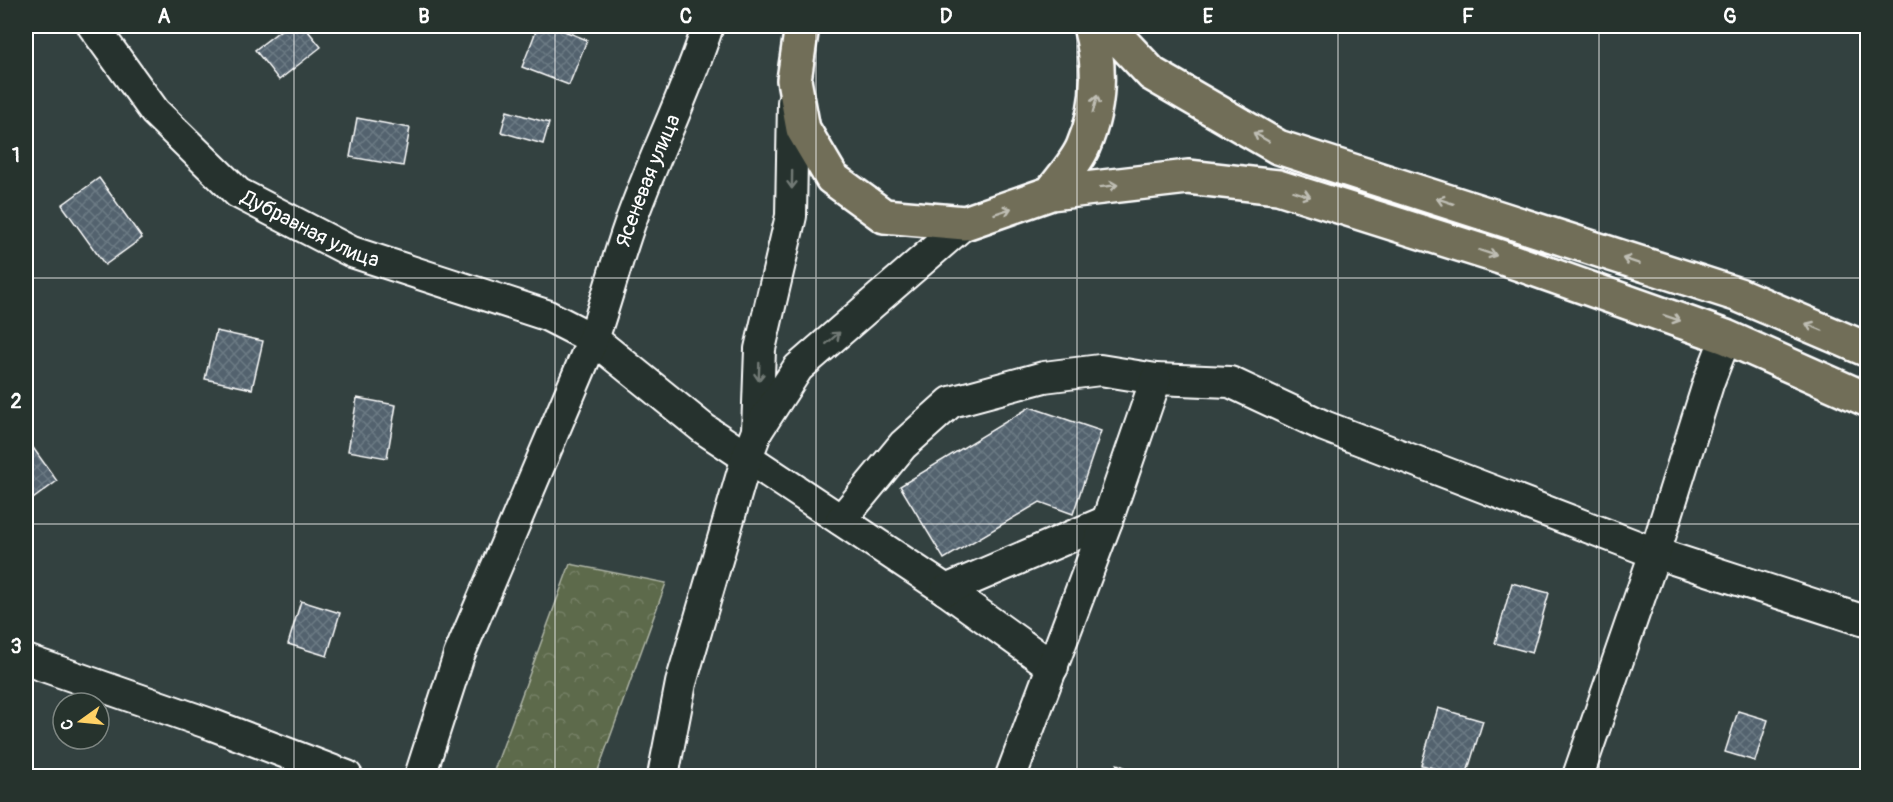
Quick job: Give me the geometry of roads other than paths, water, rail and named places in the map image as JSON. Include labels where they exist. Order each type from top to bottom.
[{"type":"main road","points":[[802,26],[794,80],[804,129],[832,178],[884,216],[965,223],[1051,193],[1188,177],[1278,187],[1500,257],[1726,337],[1868,400]]},
{"type":"main road","points":[[1051,193],[1083,149],[1098,95],[1094,42],[1090,26]]},
{"type":"main road","points":[[1107,26],[1152,74],[1278,147],[1739,296],[1868,350]]},
{"type":"main road","points":[[1726,337],[1739,296]]},
{"type":"street","name":"Дубравная улица","points":[[93,26],[155,112],[238,194],[352,252],[546,315],[593,339],[704,429],[752,444],[841,520],[946,590],[1053,667]]},
{"type":"street","name":"Ясеневая улица","points":[[420,777],[459,655],[593,339],[611,291],[629,226],[708,26]]},
{"type":"street","points":[[663,777],[681,683],[752,444],[760,349],[791,216],[794,80]]},
{"type":"street","points":[[752,444],[798,368],[965,223]]},
{"type":"street","points":[[1578,777],[1655,553],[1708,381],[1726,337]]},
{"type":"street","points":[[841,520],[903,445],[951,402],[1003,386],[1100,370],[1156,379],[1230,382],[1324,426],[1655,553],[1868,622]]},
{"type":"street","points":[[1011,777],[1107,521],[1156,379]]},
{"type":"street","points":[[946,590],[1107,521]]},
{"type":"street","points":[[26,660],[213,725],[347,777]]}]
